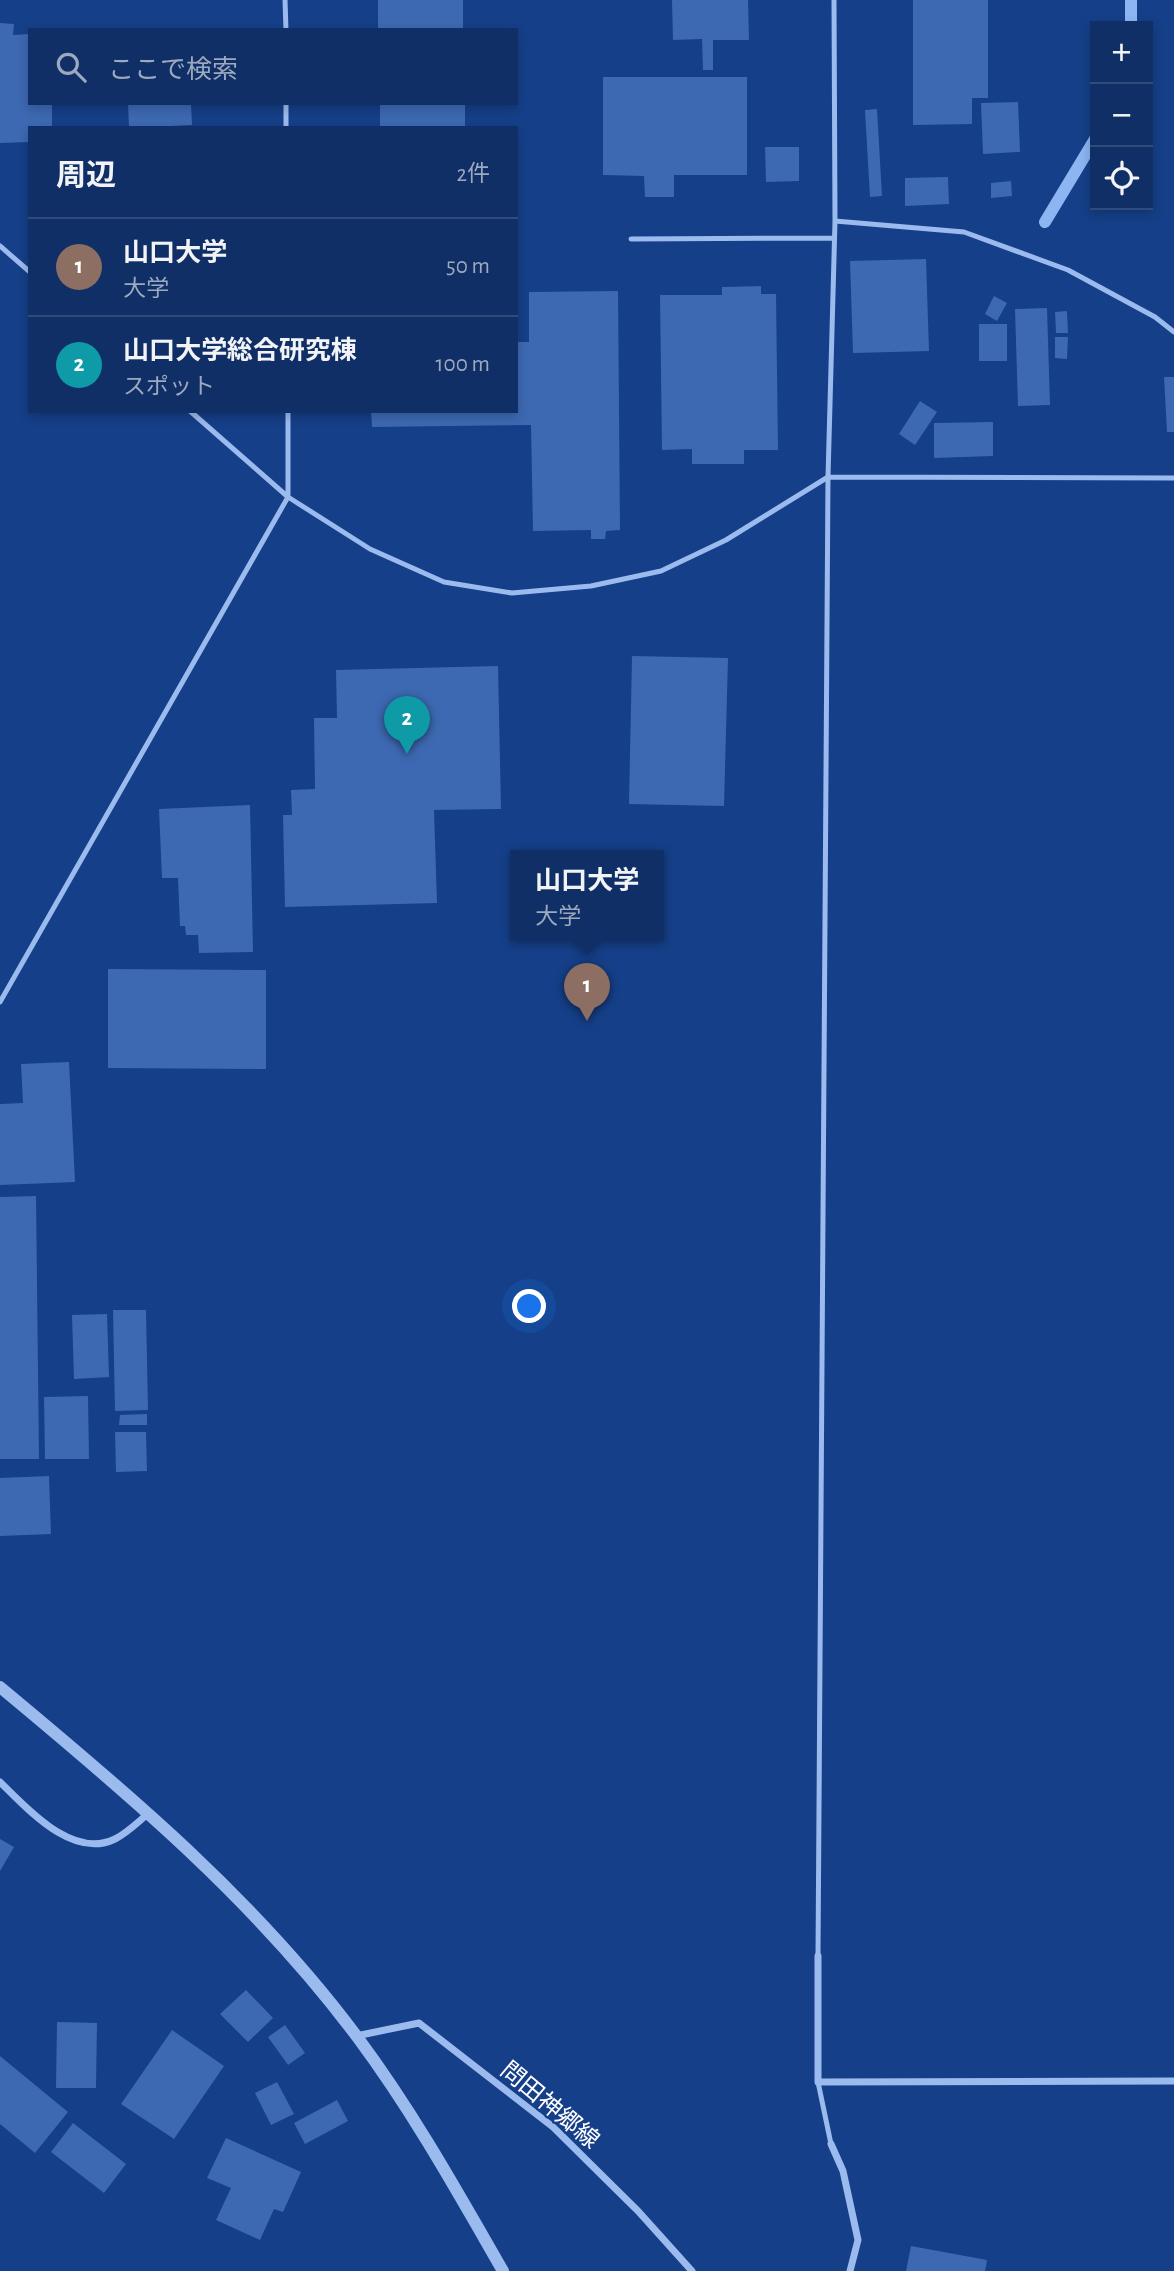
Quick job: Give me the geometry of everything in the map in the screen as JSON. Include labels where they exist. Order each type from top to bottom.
[{"type":"street","points":[[0,1687],[149,1812],[217,1877],[356,2036],[417,2121],[503,2271]]},
{"type":"street","points":[[0,1782],[44,1824],[72,1838],[92,1843],[114,1840],[149,1812]]},
{"type":"street","points":[[818,1956],[818,2082],[1174,2081]]},
{"type":"street","name":"問田神郷線","points":[[356,2036],[419,2023],[553,2127],[638,2211],[692,2271]]},
{"type":"street","points":[[831,2144],[843,2171],[858,2240],[849,2271]]},
{"type":"lane","points":[[285,0],[286,28]]},
{"type":"lane","points":[[818,1956],[828,477],[835,221],[834,0]]},
{"type":"lane","points":[[286,105],[286,126]]},
{"type":"lane","points":[[835,221],[964,232],[1068,270],[1155,317],[1174,332]]},
{"type":"lane","points":[[631,239],[834,238]]},
{"type":"lane","points":[[0,246],[28,270]]},
{"type":"lane","points":[[192,413],[288,497],[370,549],[444,582],[512,593],[591,586],[661,571],[726,540],[828,477],[1174,478]]},
{"type":"lane","points":[[0,1002],[288,497],[288,413]]},
{"type":"lane","points":[[818,2082],[831,2144]]},
{"type":"building","points":[[378,0],[463,0],[463,28],[378,28]]},
{"type":"building","points":[[672,0],[748,0],[749,40],[713,40],[713,70],[703,70],[702,39],[673,40]]},
{"type":"building","points":[[913,0],[988,0],[988,98],[972,98],[972,124],[913,125]]},
{"type":"building","points":[[0,23],[14,24],[13,35],[28,34],[28,105],[52,105],[52,126],[28,126],[28,142],[0,143]]},
{"type":"building","points":[[603,77],[747,77],[747,175],[674,175],[674,197],[645,197],[644,176],[603,175]]},
{"type":"building","points":[[1018,102],[1020,152],[983,154],[981,103]]},
{"type":"building","points":[[128,105],[191,105],[192,125],[129,126]]},
{"type":"building","points":[[380,105],[465,105],[465,126],[380,126]]},
{"type":"building","points":[[877,109],[882,196],[870,197],[865,110]]},
{"type":"building","points":[[765,147],[799,147],[799,181],[766,182]]},
{"type":"building","points":[[948,177],[949,204],[905,206],[905,178]]},
{"type":"building","points":[[1011,181],[1012,196],[991,198],[991,183]]},
{"type":"building","points":[[926,259],[929,351],[853,353],[850,261]]},
{"type":"building","points":[[761,286],[761,294],[776,294],[778,450],[744,450],[744,464],[692,464],[692,449],[662,450],[660,295],[722,295],[722,287]]},
{"type":"building","points":[[618,291],[620,530],[606,531],[605,539],[591,539],[591,530],[533,531],[531,425],[372,427],[371,413],[518,413],[518,342],[529,342],[529,292]]},
{"type":"building","points":[[994,296],[1007,303],[997,321],[985,314]]},
{"type":"building","points":[[1047,308],[1050,405],[1018,406],[1015,309]]},
{"type":"building","points":[[1067,311],[1068,333],[1056,333],[1055,312]]},
{"type":"building","points":[[979,324],[1007,324],[1007,361],[979,361]]},
{"type":"building","points":[[1055,337],[1068,337],[1067,359],[1055,358]]},
{"type":"building","points":[[1164,377],[1174,377],[1174,432],[1167,432]]},
{"type":"building","points":[[920,401],[937,412],[915,445],[899,434]]},
{"type":"building","points":[[993,422],[993,456],[934,458],[934,423]]},
{"type":"building","points":[[632,656],[728,658],[724,806],[629,804]]},
{"type":"building","points":[[498,666],[501,809],[434,810],[437,903],[285,907],[283,815],[292,815],[291,790],[315,789],[314,718],[337,718],[336,670]]},
{"type":"building","points":[[250,805],[253,952],[199,953],[198,935],[186,935],[185,926],[180,926],[178,878],[162,878],[159,809]]},
{"type":"building","points":[[108,969],[266,970],[266,1069],[108,1068]]},
{"type":"building","points":[[69,1062],[75,1182],[0,1185],[0,1104],[23,1103],[21,1064]]},
{"type":"building","points":[[36,1196],[39,1459],[0,1459],[0,1197]]},
{"type":"building","points":[[113,1310],[146,1310],[148,1410],[115,1411]]},
{"type":"building","points":[[107,1314],[109,1377],[74,1379],[72,1315]]},
{"type":"building","points":[[88,1396],[89,1459],[45,1459],[44,1397]]},
{"type":"building","points":[[147,1414],[147,1425],[119,1425],[120,1415]]},
{"type":"building","points":[[115,1432],[146,1432],[147,1471],[116,1472]]},
{"type":"building","points":[[49,1476],[51,1534],[0,1536],[0,1478]]},
{"type":"building","points":[[0,1839],[14,1847],[0,1871]]},
{"type":"building","points":[[246,1990],[273,2018],[248,2042],[220,2014]]},
{"type":"building","points":[[57,2022],[97,2023],[96,2088],[56,2088]]},
{"type":"building","points":[[285,2025],[305,2053],[288,2065],[268,2037]]},
{"type":"building","points":[[172,2030],[224,2066],[174,2139],[121,2104]]},
{"type":"building","points":[[0,2056],[68,2112],[35,2153],[0,2124]]},
{"type":"building","points":[[277,2082],[294,2114],[271,2125],[255,2093]]},
{"type":"building","points":[[337,2100],[348,2121],[305,2144],[294,2123]]},
{"type":"building","points":[[73,2123],[126,2164],[104,2193],[51,2152]]},
{"type":"building","points":[[226,2138],[301,2172],[283,2212],[274,2209],[260,2240],[216,2220],[231,2188],[207,2178]]},
{"type":"building","points":[[911,2246],[987,2260],[985,2271],[906,2271]]},
{"type":"waterway","points":[[1131,0],[1131,21]]},
{"type":"waterway","points":[[1045,222],[1090,147]]},
{"type":"place","name":"山口大学総合研究棟","points":[[407,754]]},
{"type":"place","name":"山口大学","points":[[587,1021]]}]
